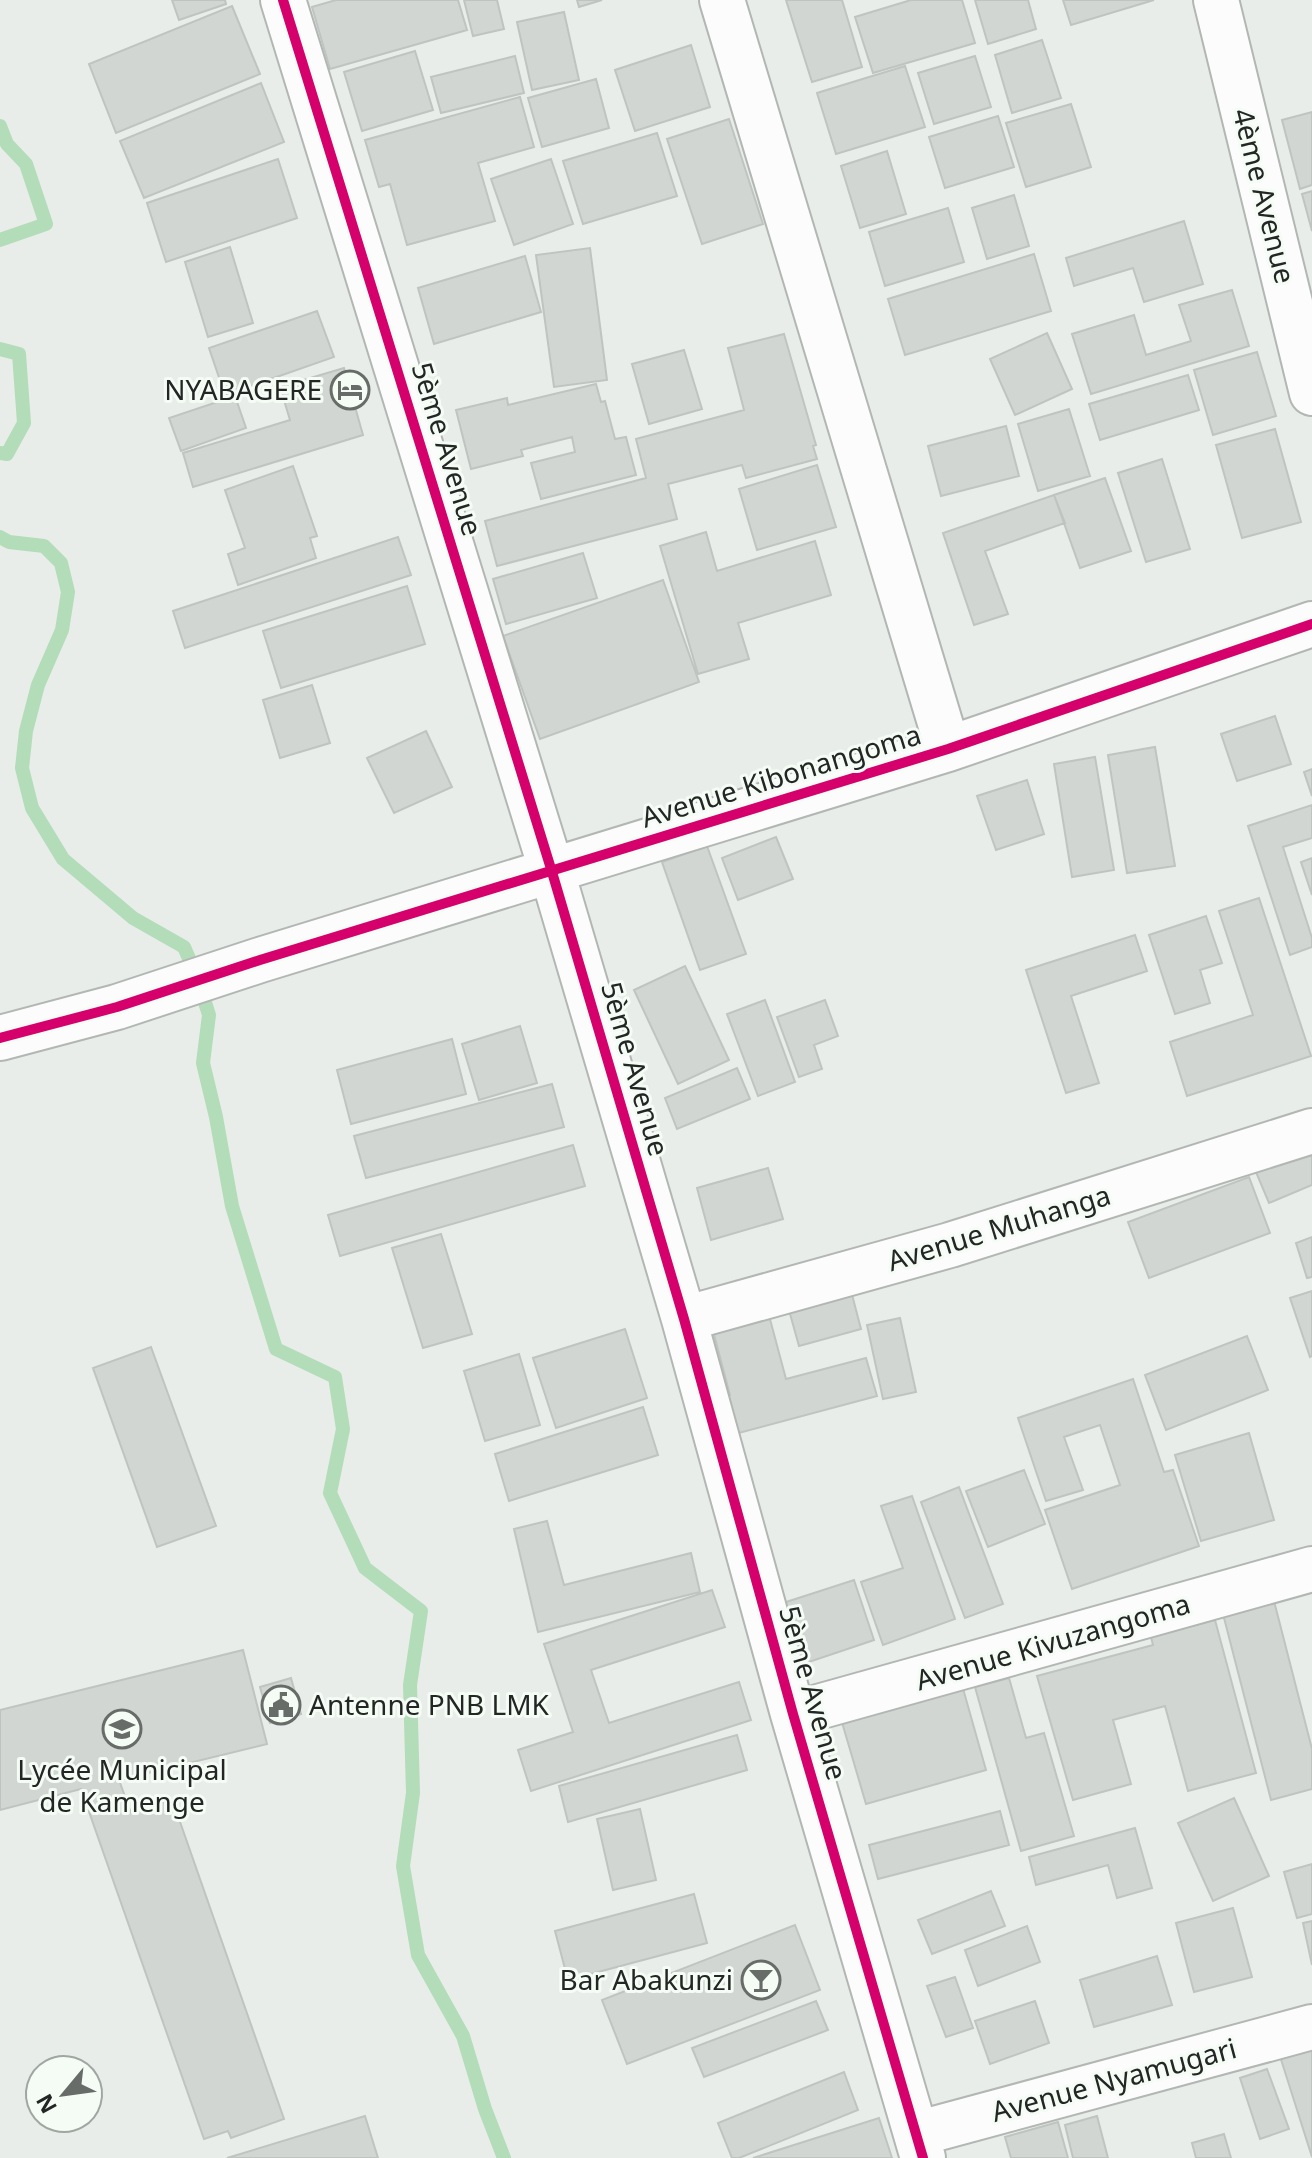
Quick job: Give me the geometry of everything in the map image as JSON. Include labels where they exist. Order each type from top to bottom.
[{"type":"street","name":"5ème Avenue","points":[[283,0],[552,872],[684,1319],[793,1714],[919,2146]]},
{"type":"street","points":[[722,0],[948,749]]},
{"type":"street","name":"4ème Avenue","points":[[1216,0],[1312,393]]},
{"type":"street","name":"Avenue Kibonangoma","points":[[0,1038],[117,1007],[260,960],[948,749],[1312,624]]},
{"type":"street","name":"Avenue Muhanga","points":[[684,1319],[950,1245],[1312,1131]]},
{"type":"street","name":"Avenue Kivuzangoma","points":[[793,1714],[1312,1569]]},
{"type":"street","name":"Avenue Nyamugari","points":[[919,2146],[1312,2027]]},
{"type":"building","points":[[172,0],[225,0],[226,4],[179,20]]},
{"type":"building","points":[[336,0],[458,0],[467,30],[330,69],[312,7]]},
{"type":"building","points":[[464,0],[497,0],[504,29],[473,36]]},
{"type":"building","points":[[577,0],[602,0],[579,7]]},
{"type":"building","points":[[786,0],[842,0],[862,67],[812,82]]},
{"type":"building","points":[[911,0],[962,0],[975,43],[873,73],[855,17]]},
{"type":"building","points":[[975,0],[1028,0],[1036,29],[988,44]]},
{"type":"building","points":[[1063,0],[1154,0],[1071,25]]},
{"type":"building","points":[[232,6],[260,74],[116,133],[89,64]]},
{"type":"building","points":[[564,12],[579,80],[532,90],[517,22]]},
{"type":"building","points":[[1042,40],[1061,98],[1012,113],[995,55]]},
{"type":"building","points":[[691,45],[710,107],[635,131],[615,70]]},
{"type":"building","points":[[415,51],[433,110],[362,131],[344,72]]},
{"type":"building","points":[[515,56],[524,93],[441,113],[431,77]]},
{"type":"building","points":[[975,56],[991,107],[934,124],[918,73]]},
{"type":"building","points":[[905,66],[925,127],[836,154],[817,93]]},
{"type":"building","points":[[596,79],[609,128],[542,147],[528,98]]},
{"type":"building","points":[[261,83],[284,142],[144,198],[120,141]]},
{"type":"building","points":[[520,97],[534,147],[478,163],[495,221],[407,245],[390,184],[379,187],[365,140]]},
{"type":"building","points":[[1071,104],[1091,167],[1026,187],[1006,123]]},
{"type":"building","points":[[1312,112],[1312,185],[1300,189],[1282,120]]},
{"type":"building","points":[[998,116],[1014,167],[945,188],[929,137]]},
{"type":"building","points":[[729,119],[763,224],[702,244],[667,139]]},
{"type":"building","points":[[657,133],[677,196],[583,224],[563,161]]},
{"type":"building","points":[[887,151],[906,214],[860,228],[841,166]]},
{"type":"building","points":[[278,159],[297,218],[166,262],[147,203]]},
{"type":"building","points":[[551,159],[573,224],[514,245],[491,179]]},
{"type":"building","points":[[1312,191],[1312,231],[1302,194]]},
{"type":"building","points":[[1014,195],[1029,246],[987,259],[972,208]]},
{"type":"building","points":[[948,208],[964,262],[885,286],[869,232]]},
{"type":"building","points":[[1184,221],[1203,284],[1144,302],[1133,268],[1074,286],[1066,258]]},
{"type":"building","points":[[230,247],[253,323],[208,337],[185,262]]},
{"type":"building","points":[[590,248],[607,380],[554,387],[536,255]]},
{"type":"building","points":[[1034,254],[1051,311],[905,355],[888,299]]},
{"type":"building","points":[[525,256],[541,312],[434,344],[418,288]]},
{"type":"building","points":[[1232,290],[1249,346],[1091,394],[1072,334],[1134,315],[1146,355],[1191,341],[1179,305]]},
{"type":"building","points":[[317,311],[334,357],[225,395],[209,348]]},
{"type":"building","points":[[1047,333],[1072,389],[1015,415],[990,359]]},
{"type":"building","points":[[784,334],[816,445],[813,446],[817,459],[746,478],[742,465],[668,484],[677,519],[497,566],[485,521],[646,478],[636,439],[744,410],[728,348]]},
{"type":"building","points":[[684,350],[702,409],[649,424],[632,364]]},
{"type":"building","points":[[1257,352],[1276,416],[1213,435],[1194,370]]},
{"type":"building","points":[[344,368],[363,435],[193,487],[183,453],[290,420],[280,387]]},
{"type":"building","points":[[1188,375],[1199,410],[1100,440],[1089,404]]},
{"type":"building","points":[[596,384],[601,402],[605,401],[615,439],[626,437],[636,475],[541,499],[531,463],[575,452],[572,437],[521,450],[523,456],[471,469],[456,410],[507,398],[508,405]]},
{"type":"building","points":[[235,396],[246,428],[181,451],[169,418]]},
{"type":"building","points":[[1069,409],[1090,476],[1038,491],[1018,424]]},
{"type":"building","points":[[1006,426],[1019,476],[941,496],[928,446]]},
{"type":"building","points":[[1275,429],[1301,522],[1242,538],[1216,445]]},
{"type":"building","points":[[1162,459],[1190,549],[1146,562],[1118,473]]},
{"type":"building","points":[[817,465],[836,527],[757,550],[739,489]]},
{"type":"building","points":[[293,466],[317,536],[310,538],[316,558],[238,585],[228,554],[245,548],[225,490]]},
{"type":"building","points":[[1105,478],[1131,551],[1080,568],[1054,495]]},
{"type":"building","points":[[1054,495],[1065,523],[985,551],[1008,614],[974,625],[943,533]]},
{"type":"building","points":[[706,532],[717,571],[815,541],[831,595],[738,623],[749,659],[698,674],[660,546]]},
{"type":"building","points":[[398,537],[411,575],[185,648],[173,611]]},
{"type":"building","points":[[583,553],[597,598],[506,624],[493,579]]},
{"type":"building","points":[[663,580],[699,682],[540,739],[503,636]]},
{"type":"building","points":[[407,586],[425,644],[281,688],[263,631]]},
{"type":"building","points":[[312,685],[330,743],[280,758],[263,700]]},
{"type":"building","points":[[1275,716],[1291,764],[1237,781],[1221,734]]},
{"type":"building","points":[[426,731],[452,787],[394,813],[367,758]]},
{"type":"building","points":[[1155,747],[1175,866],[1127,873],[1108,755]]},
{"type":"building","points":[[1095,757],[1114,870],[1072,877],[1054,764]]},
{"type":"building","points":[[1312,769],[1312,796],[1304,772]]},
{"type":"building","points":[[1027,780],[1044,834],[996,850],[977,796]]},
{"type":"building","points":[[1312,805],[1312,838],[1283,847],[1312,938],[1312,947],[1290,955],[1248,826]]},
{"type":"building","points":[[776,837],[793,879],[738,900],[722,858]]},
{"type":"building","points":[[707,846],[746,954],[700,970],[662,862]]},
{"type":"building","points":[[1312,858],[1312,895],[1301,862]]},
{"type":"building","points":[[1259,898],[1311,1056],[1187,1096],[1170,1042],[1253,1015],[1219,911]]},
{"type":"building","points":[[1206,916],[1222,963],[1200,970],[1210,1003],[1175,1014],[1149,935]]},
{"type":"building","points":[[1135,935],[1147,971],[1071,996],[1099,1083],[1066,1093],[1026,970]]},
{"type":"building","points":[[685,966],[729,1060],[678,1084],[634,990]]},
{"type":"building","points":[[765,1000],[795,1082],[758,1096],[727,1014]]},
{"type":"building","points":[[825,1000],[838,1036],[814,1045],[822,1069],[799,1077],[777,1017]]},
{"type":"building","points":[[520,1026],[537,1083],[479,1100],[462,1044]]},
{"type":"building","points":[[452,1039],[466,1094],[351,1124],[337,1070]]},
{"type":"building","points":[[737,1068],[750,1099],[677,1129],[665,1098]]},
{"type":"building","points":[[552,1084],[564,1127],[366,1178],[354,1136]]},
{"type":"building","points":[[1307,1142],[1312,1154],[1312,1185],[1269,1203],[1253,1165]]},
{"type":"building","points":[[573,1145],[585,1186],[340,1256],[328,1215]]},
{"type":"building","points":[[768,1168],[783,1219],[711,1240],[697,1188]]},
{"type":"building","points":[[1249,1177],[1270,1233],[1149,1278],[1128,1222]]},
{"type":"building","points":[[441,1234],[472,1334],[423,1348],[392,1248]]},
{"type":"building","points":[[1312,1237],[1312,1277],[1307,1278],[1296,1243]]},
{"type":"building","points":[[850,1287],[861,1329],[799,1346],[787,1303]]},
{"type":"building","points":[[1312,1291],[1312,1356],[1310,1357],[1290,1298]]},
{"type":"building","points":[[767,1308],[786,1379],[866,1358],[877,1396],[731,1435],[720,1398],[730,1395],[711,1323]]},
{"type":"building","points":[[900,1318],[916,1392],[883,1399],[867,1325]]},
{"type":"building","points":[[625,1329],[647,1398],[556,1428],[533,1358]]},
{"type":"building","points":[[1247,1336],[1268,1390],[1166,1430],[1145,1375]]},
{"type":"building","points":[[151,1347],[216,1526],[157,1547],[93,1368]]},
{"type":"building","points":[[519,1354],[540,1425],[485,1441],[464,1371]]},
{"type":"building","points":[[1133,1379],[1164,1472],[1173,1470],[1199,1546],[1072,1589],[1045,1510],[1120,1485],[1100,1425],[1064,1437],[1083,1490],[1046,1501],[1018,1418]]},
{"type":"building","points":[[643,1407],[658,1455],[509,1501],[495,1454]]},
{"type":"building","points":[[1249,1433],[1274,1520],[1201,1541],[1175,1455]]},
{"type":"building","points":[[1024,1470],[1045,1524],[988,1547],[966,1491]]},
{"type":"building","points":[[959,1487],[1003,1604],[965,1618],[921,1502]]},
{"type":"building","points":[[912,1496],[955,1619],[883,1645],[861,1582],[903,1568],[881,1506]]},
{"type":"building","points":[[547,1521],[564,1585],[691,1553],[700,1592],[538,1632],[514,1529]]},
{"type":"building","points":[[854,1580],[874,1640],[797,1666],[777,1605]]},
{"type":"building","points":[[712,1590],[725,1627],[591,1670],[609,1723],[739,1682],[751,1720],[531,1791],[518,1750],[573,1732],[544,1644]]},
{"type":"building","points":[[1274,1601],[1312,1749],[1312,1789],[1271,1800],[1223,1614]]},
{"type":"building","points":[[1215,1620],[1256,1773],[1188,1791],[1165,1706],[1113,1720],[1131,1784],[1073,1800],[1037,1676],[1153,1645],[1151,1637]]},
{"type":"building","points":[[243,1650],[267,1744],[119,1780],[131,1813],[172,1799],[284,2119],[231,2138],[228,2131],[204,2139],[81,1789],[0,1810],[0,1710]]},
{"type":"building","points":[[291,1678],[301,1714],[270,1723],[260,1687]]},
{"type":"building","points":[[1009,1678],[1026,1738],[1044,1733],[1074,1836],[1021,1851],[975,1687]]},
{"type":"building","points":[[962,1685],[986,1770],[866,1804],[841,1719]]},
{"type":"building","points":[[737,1735],[747,1770],[568,1822],[559,1786]]},
{"type":"building","points":[[1234,1798],[1269,1876],[1213,1901],[1178,1823]]},
{"type":"building","points":[[640,1809],[656,1880],[613,1890],[597,1819]]},
{"type":"building","points":[[1000,1811],[1009,1845],[878,1879],[869,1845]]},
{"type":"building","points":[[1135,1828],[1152,1888],[1117,1898],[1108,1865],[1036,1885],[1029,1857]]},
{"type":"building","points":[[1312,1864],[1312,1914],[1297,1918],[1284,1872]]},
{"type":"building","points":[[991,1891],[1005,1926],[932,1954],[918,1920]]},
{"type":"building","points":[[694,1894],[707,1943],[568,1980],[555,1931]]},
{"type":"building","points":[[1233,1908],[1252,1977],[1194,1992],[1176,1923]]},
{"type":"building","points":[[1312,1921],[1312,1965],[1303,1923]]},
{"type":"building","points":[[795,1925],[820,1990],[627,2064],[602,2000]]},
{"type":"building","points":[[1027,1926],[1040,1962],[978,1986],[965,1950]]},
{"type":"building","points":[[1157,1956],[1172,2005],[1094,2027],[1080,1980]]},
{"type":"building","points":[[955,1977],[973,2028],[946,2037],[927,1986]]},
{"type":"building","points":[[816,2001],[828,2030],[704,2077],[692,2048]]},
{"type":"building","points":[[1035,2001],[1049,2043],[990,2064],[975,2021]]},
{"type":"building","points":[[1312,2039],[1312,2157],[1278,2050]]},
{"type":"building","points":[[1267,2069],[1289,2129],[1260,2139],[1240,2078]]},
{"type":"building","points":[[844,2072],[858,2110],[739,2158],[732,2158],[718,2123]]},
{"type":"building","points":[[365,2116],[378,2158],[227,2158]]},
{"type":"building","points":[[1097,2116],[1108,2158],[1073,2158],[1065,2125]]},
{"type":"building","points":[[879,2118],[892,2158],[753,2158]]},
{"type":"building","points":[[1058,2122],[1068,2158],[1011,2158],[1005,2137]]},
{"type":"building","points":[[1224,2134],[1231,2158],[1196,2158],[1192,2143]]},
{"type":"waterway","points":[[0,126],[7,144],[26,164],[46,224],[0,240]]},
{"type":"waterway","points":[[0,349],[19,354],[24,423],[7,454],[0,453]]},
{"type":"waterway","points":[[0,537],[9,542],[44,546],[61,563],[68,592],[62,630],[38,685],[26,731],[22,768],[32,808],[63,859],[133,918],[184,947],[209,1015],[203,1063],[232,1206],[276,1349],[335,1377],[343,1429],[330,1493],[365,1568],[421,1611],[410,1685],[413,1793],[403,1866],[418,1955],[463,2036],[485,2109],[504,2158]]},
{"type":"cycle path","points":[[283,0],[552,872],[684,1319],[793,1714],[923,2158]]},
{"type":"cycle path","points":[[0,1038],[117,1007],[260,960],[948,749],[1312,624]]},
{"type":"place","name":"NYABAGERE","points":[[350,390]]},
{"type":"place","name":"Antenne PNB LMK","points":[[281,1705]]},
{"type":"place","name":"Lycée Municipal de Kamenge","points":[[122,1729]]},
{"type":"place","name":"Bar Abakunzi","points":[[761,1980]]}]
